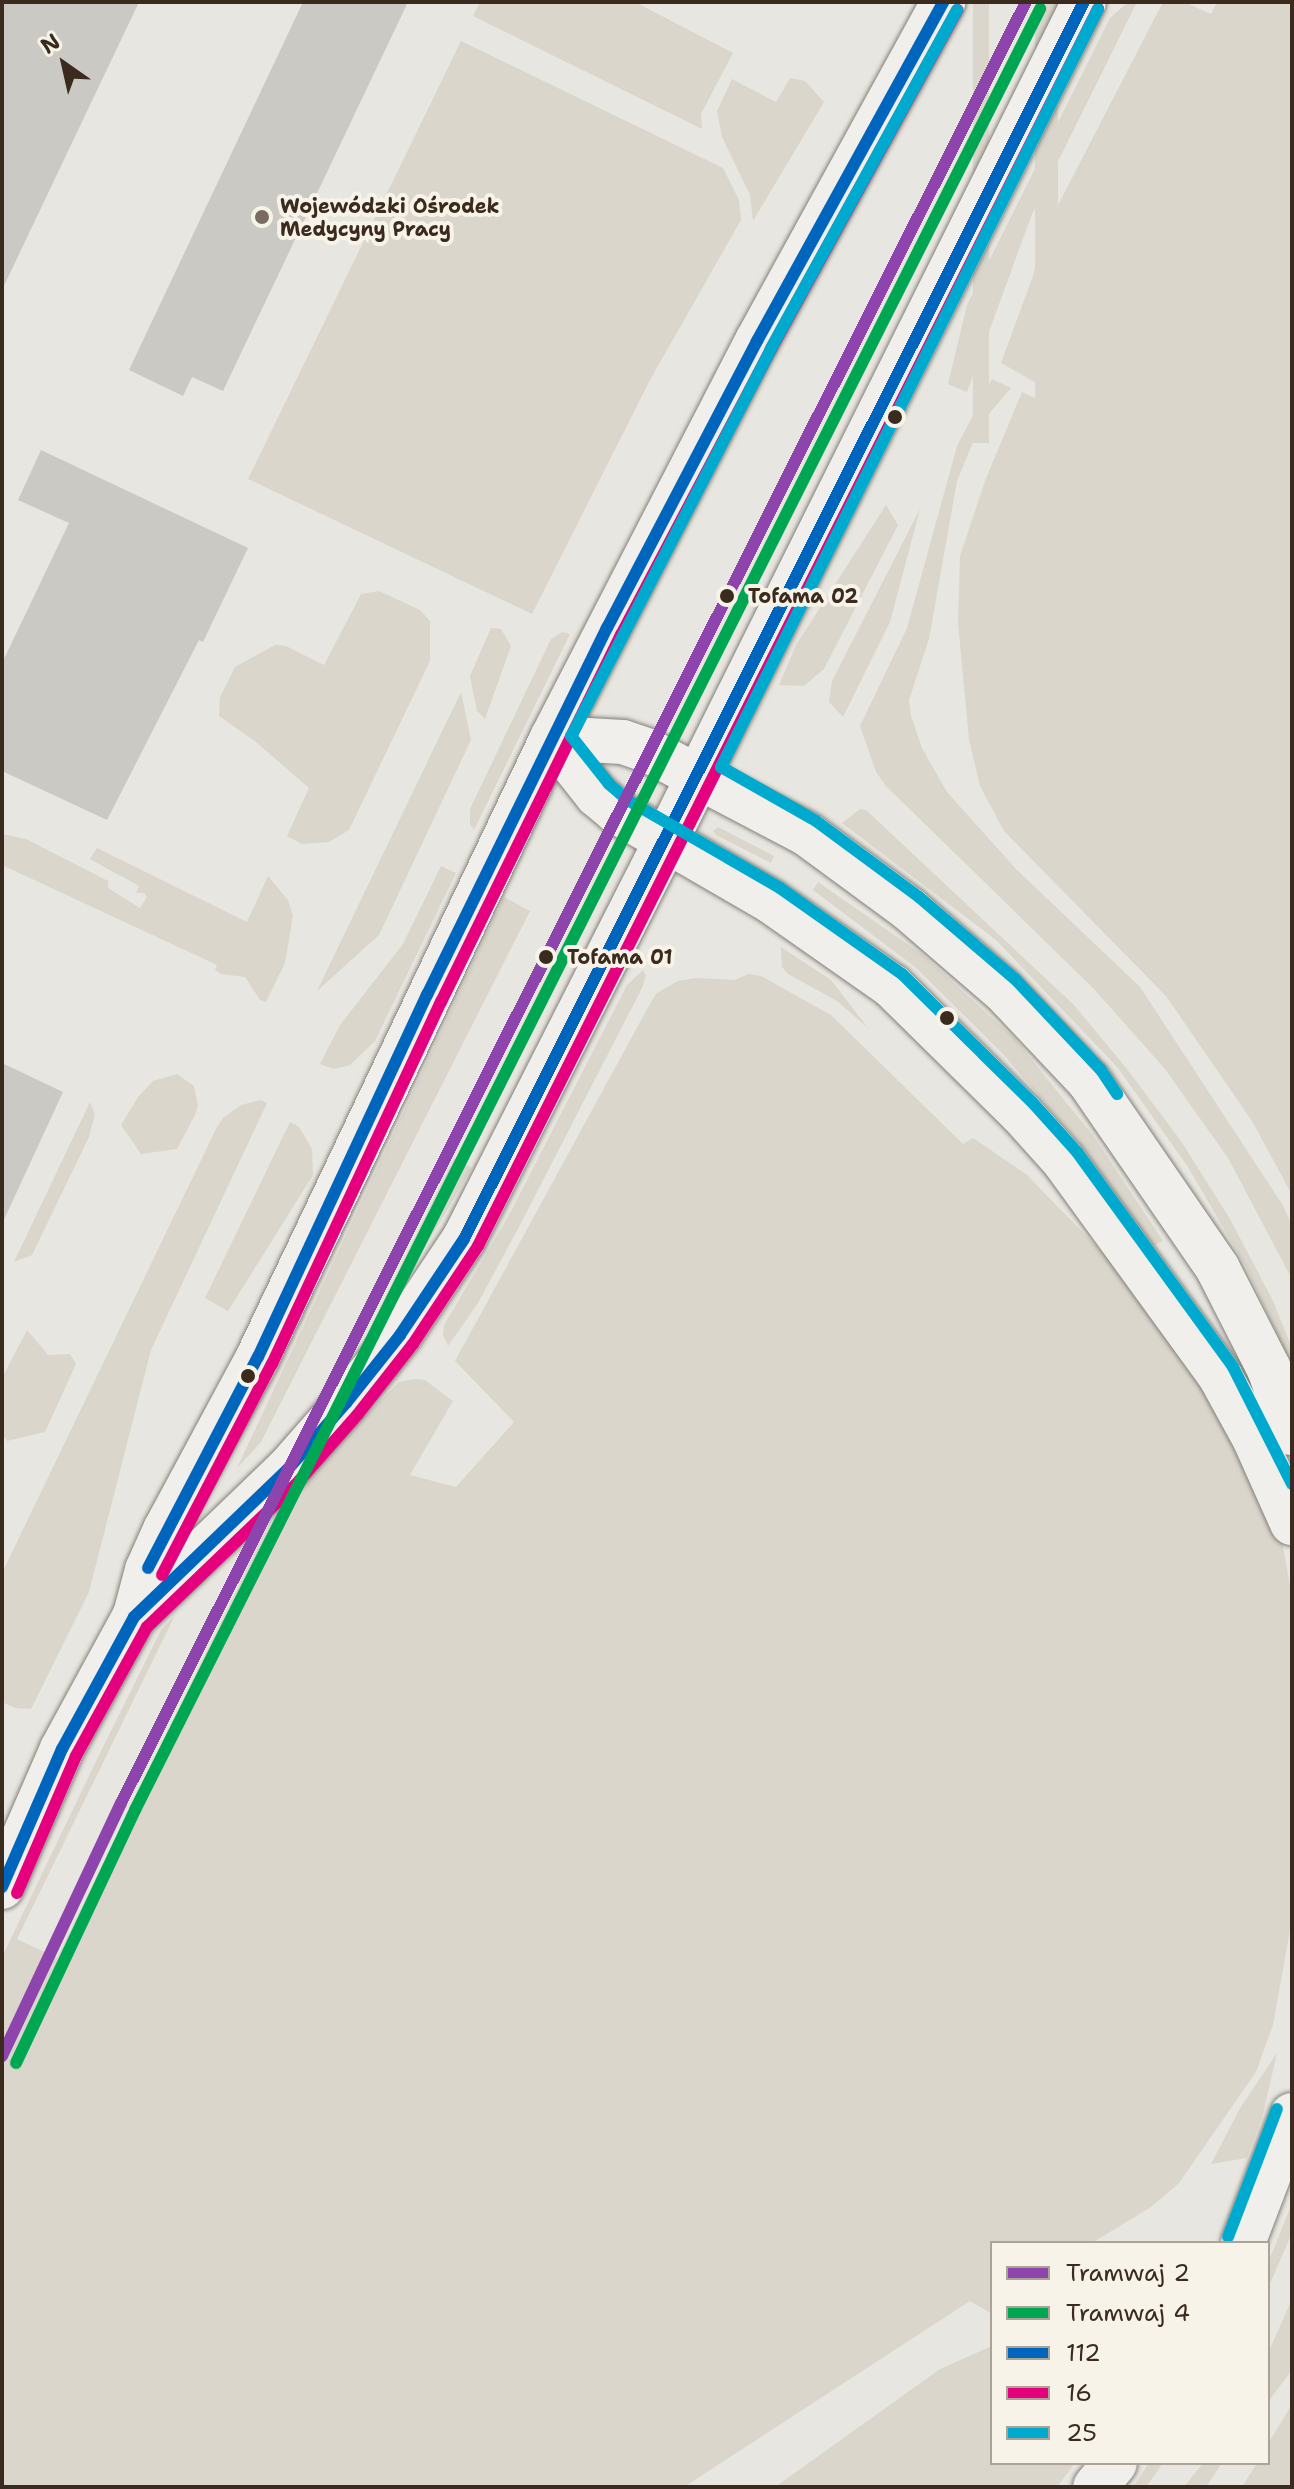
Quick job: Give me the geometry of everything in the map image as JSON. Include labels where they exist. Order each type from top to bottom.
[{"type":"main road","points":[[2,1887],[62,1749],[134,1617],[147,1570],[165,1530],[258,1357],[552,738],[757,341],[943,2]]},
{"type":"main road","points":[[134,1617],[288,1469],[400,1335],[464,1239],[700,774],[1084,2]]},
{"type":"main road","points":[[552,738],[623,742],[700,774],[807,834],[909,909],[1003,990],[1089,1081],[1218,1269],[1269,1369],[1292,1433]]},
{"type":"main road","points":[[552,738],[597,795],[666,841],[772,902],[862,962],[929,1020],[1021,1113],[1064,1161],[1220,1376],[1255,1440],[1292,1523]]},
{"type":"main road","points":[[1244,2241],[1292,2115]]},
{"type":"main road","points":[[1095,2487],[1113,2465]]},
{"type":"shaded area","points":[[480,2],[635,2],[733,53],[701,114],[702,129],[473,16]]},
{"type":"shaded area","points":[[973,2],[989,2],[989,443],[973,443]]},
{"type":"shaded area","points":[[1035,2],[1058,2],[1058,729],[1035,729]]},
{"type":"shaded area","points":[[1128,2],[1137,2],[1032,214],[967,392],[948,384],[967,305],[1110,18]]},
{"type":"shaded area","points":[[1163,2],[1184,2],[1211,14],[1217,2],[1292,2],[1292,1195],[1252,1121],[1166,996],[1004,831],[980,786],[969,740],[958,623],[960,556],[985,481],[1022,392],[1035,398],[1040,385],[1001,363],[1033,276],[1041,238]]},
{"type":"shaded area","points":[[461,41],[723,168],[739,200],[741,220],[650,380],[532,614],[248,479]]},
{"type":"shaded area","points":[[790,78],[805,81],[824,102],[753,221],[750,195],[722,137],[717,111],[732,79],[776,102]]},
{"type":"shaded area","points":[[992,379],[1011,388],[981,423],[957,481],[929,639],[909,700],[911,716],[922,748],[947,792],[1016,869],[1140,987],[1282,1204],[1292,1225],[1292,1279],[1228,1158],[1165,1069],[1094,989],[886,786],[876,772],[860,726],[907,628],[957,446]]},
{"type":"shaded area","points":[[886,505],[898,525],[824,669],[804,686],[779,685],[796,645]]},
{"type":"shaded area","points":[[920,509],[890,622],[843,717],[829,702],[832,681]]},
{"type":"shaded area","points":[[379,591],[420,610],[430,621],[430,661],[349,830],[329,842],[302,844],[287,836],[309,788],[256,742],[219,716],[220,697],[235,667],[275,645],[286,646],[324,665],[361,594]]},
{"type":"shaded area","points":[[491,628],[501,629],[511,646],[485,719],[477,711],[470,676]]},
{"type":"shaded area","points":[[562,632],[570,634],[474,830],[470,824],[470,809],[551,639]]},
{"type":"shaded area","points":[[461,692],[471,740],[379,935],[317,991]]},
{"type":"shaded area","points":[[860,809],[866,810],[1074,1005],[1127,1069],[1181,1141],[1230,1219],[1273,1301],[1292,1348],[1292,1366],[1246,1267],[1188,1167],[1118,1068],[996,940],[842,823]]},
{"type":"shaded area","points":[[718,827],[774,856],[771,863],[716,835],[713,831]]},
{"type":"shaded area","points":[[2,834],[26,839],[108,881],[108,888],[140,908],[147,897],[144,893],[136,893],[139,886],[90,859],[97,848],[247,922],[268,876],[288,900],[293,916],[285,963],[266,1002],[260,1000],[245,977],[221,974],[215,970],[217,965],[2,865]]},
{"type":"shaded area","points":[[441,866],[456,873],[375,1041],[350,1065],[334,1069],[320,1064],[340,1025],[403,944]]},
{"type":"shaded area","points":[[818,882],[923,955],[1015,1039],[1095,1138],[1163,1241],[1149,1247],[1082,1146],[1002,1053],[915,967],[813,890]]},
{"type":"shaded area","points":[[504,897],[530,911],[261,1442],[237,1468]]},
{"type":"shaded area","points":[[781,947],[831,980],[868,1028],[837,1001],[788,974],[782,967]]},
{"type":"shaded area","points":[[643,970],[646,976],[642,988],[520,1225],[478,1303],[448,1346],[443,1335],[444,1325],[508,1217],[627,985]]},
{"type":"shaded area","points":[[749,974],[761,976],[831,1015],[963,1144],[973,1138],[1027,1175],[1133,1284],[1245,1444],[1283,1546],[1292,1598],[1292,1919],[1273,2025],[1256,2072],[1179,2183],[1151,2207],[1095,2241],[990,2241],[990,2313],[970,2301],[684,2487],[2,2487],[2,1957],[100,1753],[161,1630],[175,1615],[17,1939],[57,1958],[279,1503],[399,1382],[425,1380],[453,1401],[410,1475],[456,1487],[514,1422],[455,1361],[657,993],[678,981],[695,978],[734,980]]},
{"type":"shaded area","points":[[177,1074],[194,1086],[198,1106],[195,1115],[177,1149],[141,1154],[121,1125],[138,1097],[153,1081]]},
{"type":"shaded area","points":[[261,1100],[267,1103],[151,1350],[89,1592],[31,1709],[15,1708],[2,1702],[2,1573],[216,1129],[223,1118],[241,1105]]},
{"type":"shaded area","points":[[90,1102],[95,1114],[89,1137],[32,1255],[14,1262]]},
{"type":"shaded area","points":[[290,1122],[299,1127],[312,1149],[313,1175],[228,1311],[205,1298]]},
{"type":"shaded area","points":[[454,1158],[472,1168],[396,1296],[370,1328]]},
{"type":"shaded area","points":[[27,1330],[48,1355],[70,1354],[76,1364],[45,1432],[7,1441],[2,1433],[2,1378]]},
{"type":"shaded area","points":[[1277,2053],[1263,2114],[1247,2158],[1211,2164],[1240,2108]]},
{"type":"shaded area","points":[[1292,2203],[1292,2233],[1270,2283],[1270,2258]]},
{"type":"shaded area","points":[[1292,2299],[1292,2370],[1270,2399],[1270,2348]]},
{"type":"shaded area","points":[[990,2347],[990,2465],[1074,2465],[1057,2487],[775,2487],[940,2369]]},
{"type":"shaded area","points":[[1292,2404],[1292,2487],[1242,2487],[1256,2465],[1270,2465],[1270,2441]]},
{"type":"shaded area","points":[[1148,2465],[1162,2465],[1146,2487],[1133,2487]]},
{"type":"shaded area","points":[[1201,2465],[1221,2465],[1206,2487],[1184,2487]]},
{"type":"building","points":[[2,2],[139,2],[2,290]]},
{"type":"building","points":[[303,2],[408,2],[223,391],[192,377],[183,396],[129,370]]},
{"type":"building","points":[[41,450],[248,548],[203,642],[199,640],[107,820],[2,771],[2,663],[69,523],[18,500]]},
{"type":"building","points":[[2,1063],[63,1092],[2,1224]]},
{"type":"tram line","name":"2","points":[[2,2056],[121,1803],[1026,2]]},
{"type":"tram line","name":"4","points":[[16,2063],[135,1810],[1040,9]]},
{"type":"transit line","name":"112","points":[[148,1568],[258,1357],[427,995],[607,628],[757,341],[943,2]]},
{"type":"transit line","name":"112","points":[[2,1887],[62,1749],[134,1617],[288,1469],[346,1403],[400,1335],[464,1239],[1084,2]]},
{"type":"transit line","name":"16","points":[[17,1893],[76,1756],[147,1627],[299,1481],[358,1414],[413,1344],[478,1246],[1098,9]]},
{"type":"transit line","name":"25","points":[[1098,9],[721,767],[816,821],[919,897],[1015,979],[1101,1070],[1117,1094]]},
{"type":"transit line","name":"16","points":[[162,1575],[272,1364],[441,1002],[621,635],[771,349],[957,10]]},
{"type":"transit line","name":"25","points":[[957,10],[771,349],[571,736],[609,784],[626,799],[780,888],[902,974],[1032,1102],[1077,1152],[1233,1367],[1292,1484]]},
{"type":"transit line","name":"25","points":[[1228,2237],[1277,2109]]},
{"type":"place","name":"Wojewódzki Ośrodek Medycyny Pracy","points":[[262,217]]},
{"type":"place","name":"Tofama 02","points":[[727,596]]},
{"type":"place","name":"Tofama 01","points":[[546,957]]}]
